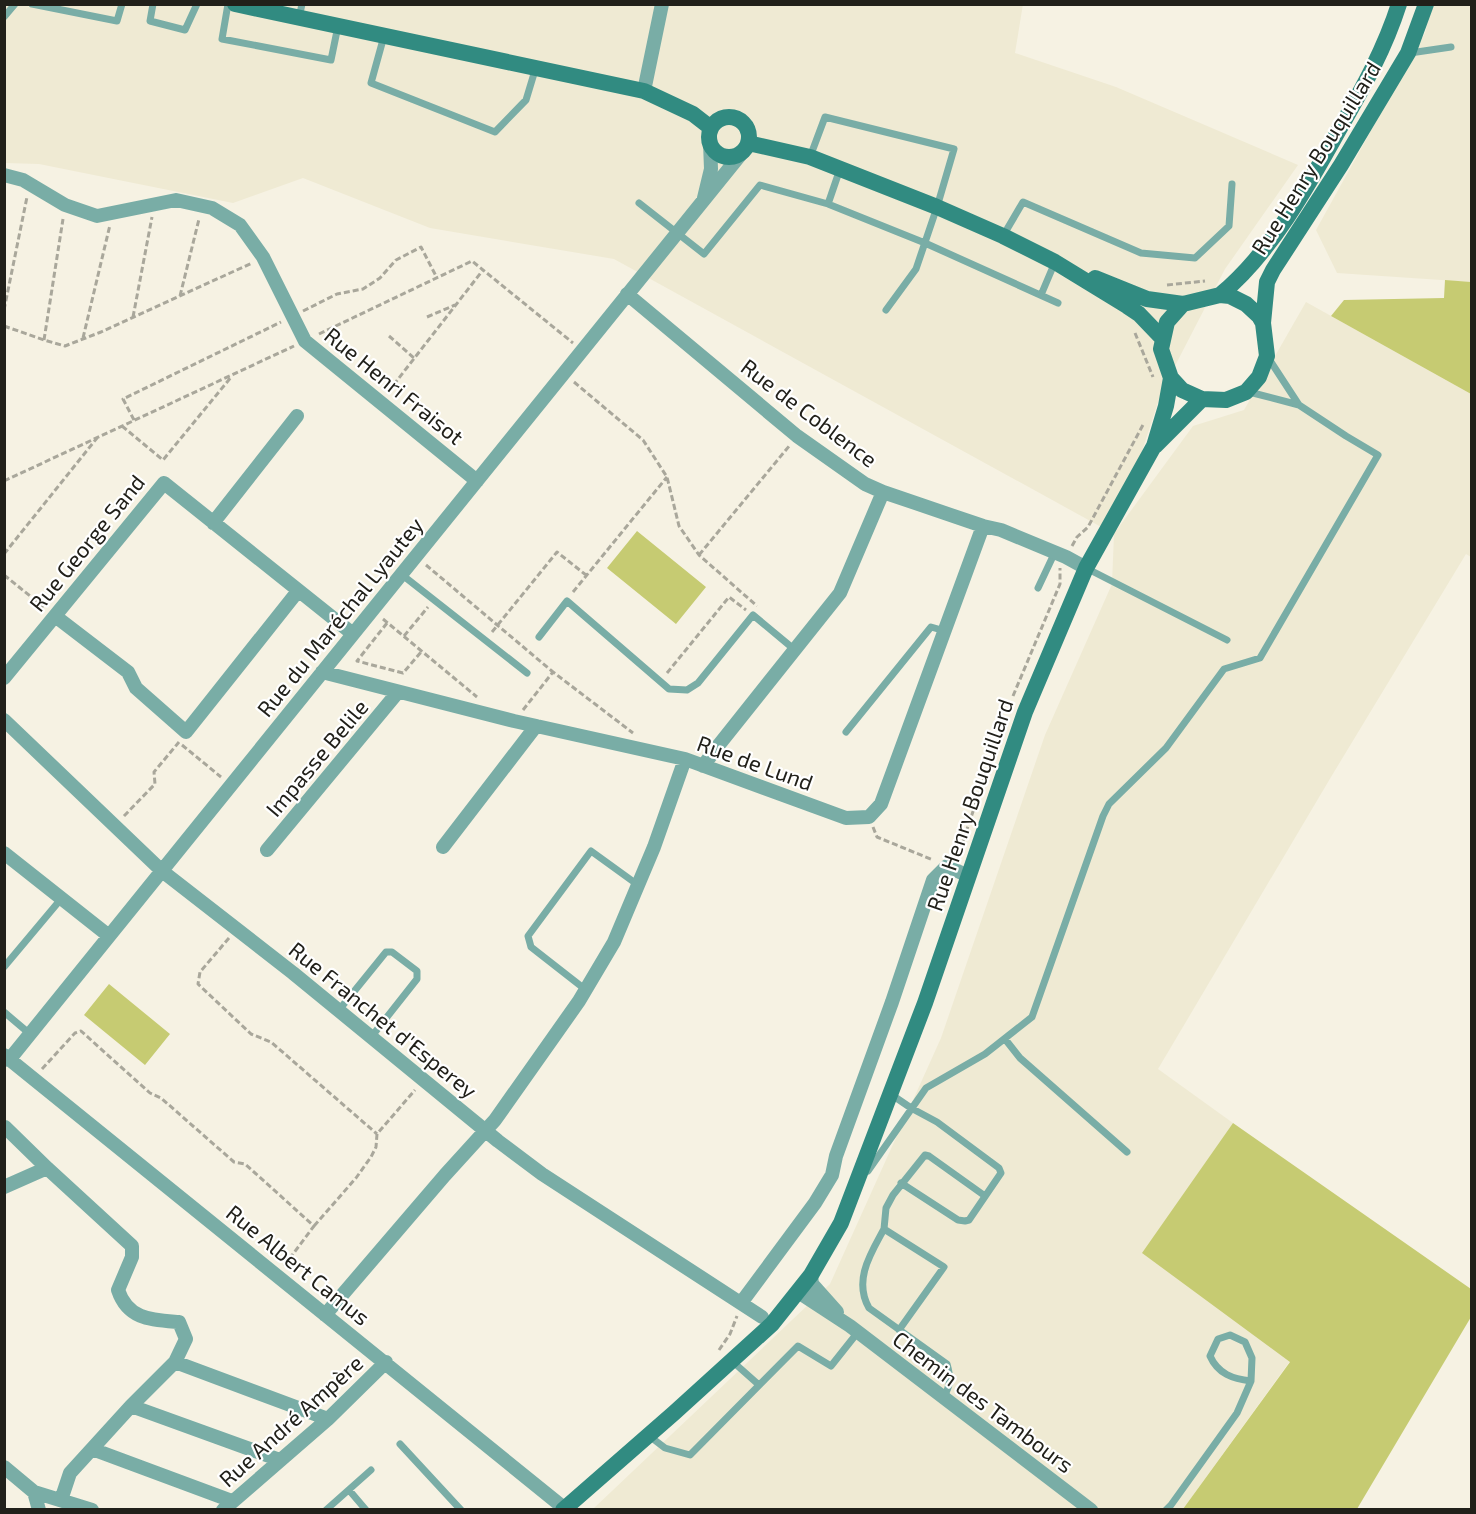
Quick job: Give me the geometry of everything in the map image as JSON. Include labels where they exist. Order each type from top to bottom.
[{"type":"main road","points":[[235,4],[301,11],[338,26],[644,91],[693,114],[711,136],[717,153],[729,157],[741,153],[746,146],[747,130],[739,120],[727,117],[720,119],[711,136]]},
{"type":"main road","name":"Rue Henry Bouquillard","points":[[1220,295],[1243,275],[1269,242],[1309,182],[1388,38],[1399,4]]},
{"type":"main road","name":"Rue Henry Bouquillard","points":[[1263,322],[1267,282],[1273,270],[1341,165],[1407,53],[1426,4]]},
{"type":"main road","points":[[746,146],[810,157],[938,207],[1003,236],[1143,307],[1183,304],[1220,295],[1230,296],[1246,304],[1263,322],[1267,356],[1259,377],[1246,392],[1226,400],[1202,399],[1182,390],[1171,378],[1161,349],[1162,339],[1167,322],[1183,304]]},
{"type":"main road","points":[[1143,307],[1162,339]]},
{"type":"main road","name":"Rue Henry Bouquillard","points":[[563,1509],[771,1324],[811,1275],[841,1223],[929,992],[1025,712],[1086,568],[1154,446],[1166,406],[1171,378]]},
{"type":"main road","name":"Rue Henry Bouquillard","points":[[1154,446],[1202,399]]},
{"type":"main road","name":"Rue Henry Bouquillard","points":[[731,1360],[762,1317],[786,1290],[855,1189]]},
{"type":"main road","name":"Rue Henry Bouquillard","points":[[798,1293],[837,1218]]},
{"type":"street","points":[[644,91],[662,4]]},
{"type":"street","name":"Rue du Maréchal Lyautey","points":[[704,200],[711,169],[711,136]]},
{"type":"street","name":"Rue du Maréchal Lyautey","points":[[7,1058],[30,1034],[746,146]]},
{"type":"street","name":"Rue Henri Fraisot","points":[[4,176],[23,180],[65,206],[97,216],[176,200],[212,208],[240,225],[263,257],[305,341],[477,481]]},
{"type":"street","name":"Rue de Coblence","points":[[627,294],[797,436],[865,484],[983,526],[1001,530],[1060,554],[1086,568]]},
{"type":"street","points":[[213,522],[297,416]]},
{"type":"street","name":"Rue George Sand","points":[[4,678],[164,483],[353,634]]},
{"type":"street","points":[[704,766],[840,593],[883,492]]},
{"type":"street","points":[[869,817],[881,804],[983,526]]},
{"type":"street","points":[[55,615],[128,672],[135,688],[183,737],[298,591]]},
{"type":"street","name":"Rue de Lund","points":[[322,672],[514,721],[685,759],[846,818],[869,817]]},
{"type":"street","name":"Impasse Belile","points":[[267,850],[398,693]]},
{"type":"street","name":"Rue Franchet d'Esperey","points":[[4,720],[162,871],[372,1036],[486,1131],[542,1174],[762,1317]]},
{"type":"street","points":[[443,847],[536,726]]},
{"type":"street","points":[[325,1315],[445,1175],[486,1131],[518,1089],[586,990],[615,942],[654,847],[685,759]]},
{"type":"street","points":[[4,853],[109,936]]},
{"type":"street","points":[[741,1304],[815,1203],[832,1175],[836,1156],[933,880],[947,866],[968,876]]},
{"type":"street","name":"Rue Albert Camus","points":[[7,1058],[386,1362],[563,1509]]},
{"type":"street","points":[[4,1127],[132,1246],[132,1257],[118,1290],[122,1301],[134,1314],[152,1320],[179,1322],[186,1339],[175,1362],[70,1473],[61,1500]]},
{"type":"street","points":[[4,1187],[47,1168]]},
{"type":"street","name":"Chemin des Tambours","points":[[811,1275],[813,1284],[854,1329]]},
{"type":"street","name":"Chemin des Tambours","points":[[798,1293],[854,1329],[943,1399],[1091,1509]]},
{"type":"street","points":[[175,1362],[328,1419]]},
{"type":"street","name":"Rue André Ampère","points":[[228,1505],[328,1419],[386,1362]]},
{"type":"street","points":[[131,1406],[280,1460]]},
{"type":"street","points":[[92,1449],[228,1505]]},
{"type":"street","points":[[4,1467],[34,1492],[89,1509]]},
{"type":"street","points":[[34,1492],[39,1509]]},
{"type":"lane","points":[[4,17],[15,4]]},
{"type":"lane","points":[[32,4],[117,21],[122,4]]},
{"type":"lane","points":[[153,4],[150,21],[185,30],[197,4]]},
{"type":"lane","points":[[228,4],[222,39],[331,60],[338,26]]},
{"type":"lane","points":[[384,36],[371,83],[495,132],[526,100],[536,68]]},
{"type":"lane","points":[[1407,53],[1451,47]]},
{"type":"lane","points":[[810,157],[825,117],[954,149],[938,207],[916,269],[886,310]]},
{"type":"lane","points":[[828,204],[840,169]]},
{"type":"lane","points":[[1003,236],[1023,202],[1141,253],[1195,258],[1229,226],[1232,184]]},
{"type":"lane","points":[[639,203],[704,254],[760,185],[828,204],[925,243],[1059,303]]},
{"type":"lane","points":[[1041,295],[1055,262]]},
{"type":"lane","points":[[1267,356],[1299,405]]},
{"type":"lane","points":[[855,1189],[926,1088],[985,1054],[1032,1017],[1109,804],[1166,748],[1224,669],[1260,658],[1378,455],[1299,405],[1246,392]]},
{"type":"lane","points":[[1038,588],[1060,554]]},
{"type":"lane","points":[[1086,568],[1227,640]]},
{"type":"lane","points":[[401,574],[527,673]]},
{"type":"lane","points":[[538,637],[567,601],[669,689],[687,690],[698,683],[753,615],[795,650]]},
{"type":"lane","points":[[846,732],[931,627],[945,631]]},
{"type":"lane","points":[[586,990],[531,947],[528,936],[591,851],[638,885]]},
{"type":"lane","points":[[4,967],[61,899]]},
{"type":"lane","points":[[339,1010],[386,952],[392,952],[417,971],[417,979],[372,1036]]},
{"type":"lane","points":[[4,1012],[30,1034]]},
{"type":"lane","points":[[1005,1039],[1020,1058],[1127,1152]]},
{"type":"lane","points":[[891,1094],[910,1108],[937,1122],[999,1168],[1000,1173],[969,1220],[965,1221],[958,1220],[901,1184]]},
{"type":"lane","points":[[943,1399],[950,1386],[947,1364],[869,1308],[864,1300],[865,1263],[884,1229],[886,1208],[901,1184],[925,1155],[985,1196]]},
{"type":"lane","points":[[884,1229],[944,1267],[899,1330]]},
{"type":"lane","points":[[648,1435],[665,1448],[690,1455],[798,1346],[831,1366],[854,1329]]},
{"type":"lane","points":[[1166,1509],[1172,1505],[1237,1413],[1251,1381],[1252,1358],[1245,1342],[1230,1335],[1218,1339],[1210,1356],[1214,1366],[1233,1379],[1251,1381]]},
{"type":"lane","points":[[731,1360],[759,1385]]},
{"type":"lane","points":[[400,1444],[461,1509]]},
{"type":"lane","points":[[326,1509],[371,1470]]},
{"type":"lane","points":[[349,1490],[366,1509]]},
{"type":"path","points":[[4,310],[29,184]]},
{"type":"path","points":[[132,318],[154,204]]},
{"type":"path","points":[[44,340],[65,206]]},
{"type":"path","points":[[180,296],[202,206]]},
{"type":"path","points":[[82,339],[114,212]]},
{"type":"path","points":[[134,420],[123,399],[337,294],[363,289],[380,278],[396,260],[421,247],[436,278]]},
{"type":"path","points":[[4,326],[65,346],[132,318],[263,257]]},
{"type":"path","points":[[380,402],[483,270]]},
{"type":"path","points":[[1154,385],[1134,331],[1134,321],[1156,287],[1208,280]]},
{"type":"path","points":[[427,317],[457,304]]},
{"type":"path","points":[[389,336],[414,358]]},
{"type":"path","points":[[564,373],[643,440],[667,477],[679,526],[699,555],[759,608]]},
{"type":"path","points":[[122,426],[163,460],[233,374]]},
{"type":"path","points":[[1060,554],[1088,527],[1147,418]]},
{"type":"path","points":[[699,555],[797,436]]},
{"type":"path","points":[[4,554],[97,437]]},
{"type":"path","points":[[567,601],[667,477]]},
{"type":"path","points":[[485,640],[557,552],[586,575]]},
{"type":"path","points":[[415,557],[553,672],[638,737],[636,747]]},
{"type":"path","points":[[4,575],[55,615]]},
{"type":"path","points":[[660,682],[729,597],[753,615]]},
{"type":"path","points":[[404,636],[434,600]]},
{"type":"path","points":[[373,610],[482,701],[489,715]]},
{"type":"path","points":[[388,622],[357,661],[403,673],[422,651]]},
{"type":"path","points":[[514,721],[553,672]]},
{"type":"path","points":[[114,825],[155,784],[154,772],[183,737],[231,785]]},
{"type":"path","points":[[869,817],[877,837],[947,866]]},
{"type":"path","points":[[236,929],[200,972],[198,984],[251,1034],[271,1042],[377,1134]]},
{"type":"path","points":[[33,1079],[75,1033],[81,1031],[150,1093],[161,1098],[234,1162],[245,1164],[314,1226]]},
{"type":"path","points":[[276,1275],[314,1226],[356,1178],[376,1148],[377,1134],[424,1079]]},
{"type":"shaded area","points":[[1023,4],[1015,53],[1116,87],[1298,165],[1225,269],[1161,393],[1116,531],[1193,426],[1244,410],[1306,302],[1471,394],[1471,557],[1466,554],[1158,1069],[1233,1123],[1143,1253],[1290,1361],[1183,1509],[593,1509],[830,1284],[941,1038],[1045,735],[1112,584],[1114,534],[614,259],[430,228],[303,178],[233,203],[39,164],[5,163],[5,5]]},
{"type":"shaded area","points":[[1432,5],[1471,5],[1471,282],[1337,273],[1316,230],[1425,33]]},
{"type":"green space","points":[[1445,280],[1471,282],[1471,394],[1331,316],[1344,300],[1444,298]]},
{"type":"green space","points":[[637,531],[706,587],[676,624],[607,568]]},
{"type":"green space","points":[[109,984],[170,1034],[145,1065],[84,1015]]},
{"type":"green space","points":[[1233,1123],[1471,1289],[1471,1317],[1357,1509],[1183,1509],[1290,1362],[1142,1253]]}]
